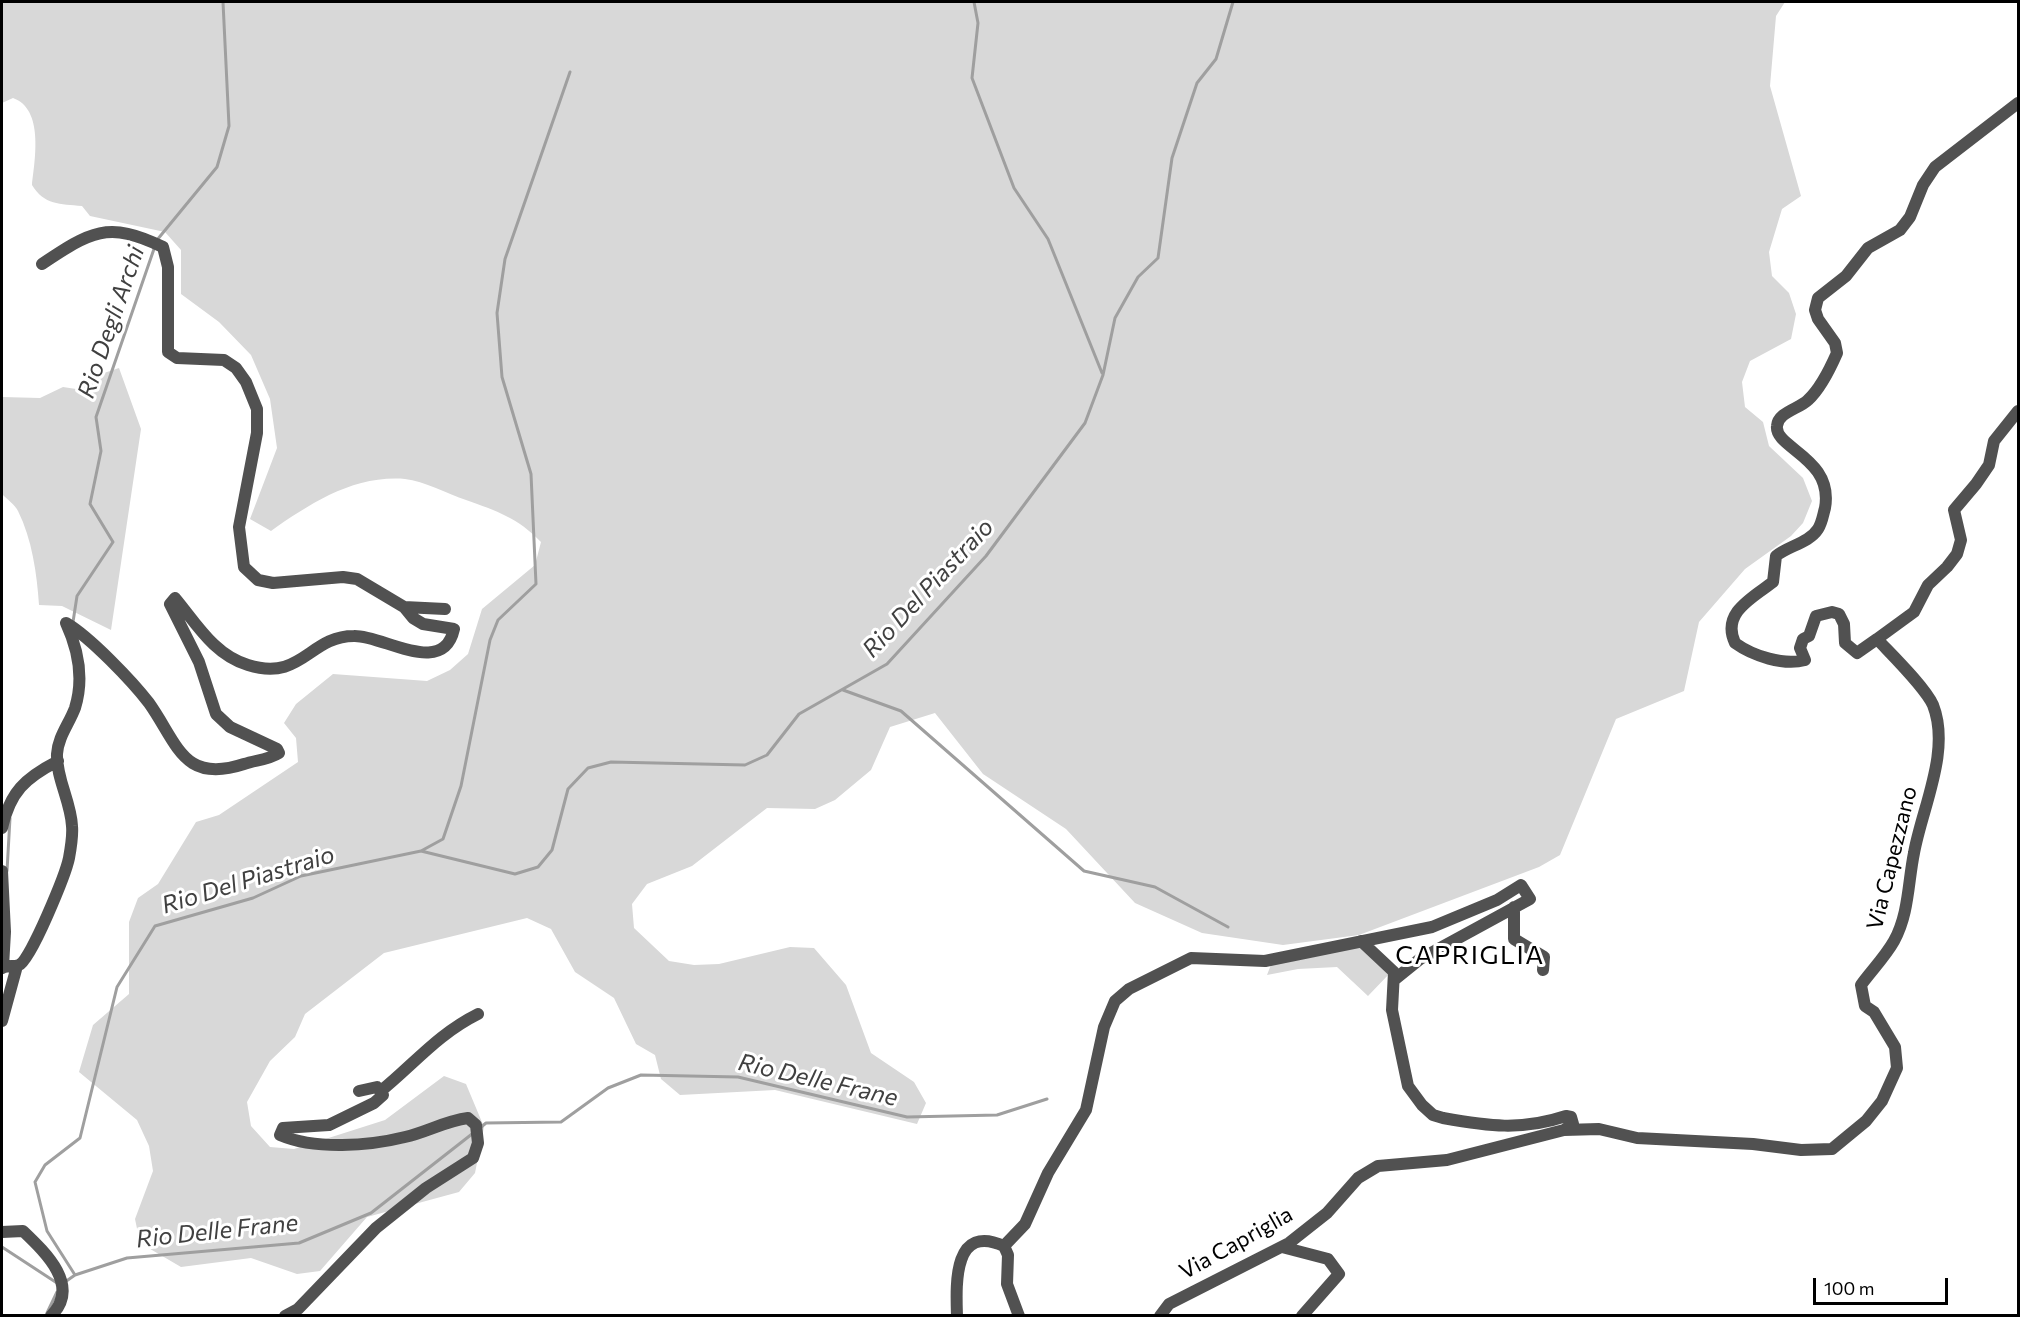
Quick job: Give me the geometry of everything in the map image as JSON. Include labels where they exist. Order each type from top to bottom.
[{"type":"street","points":[[2019,103],[1935,167],[1923,185],[1910,217],[1899,230],[1868,248],[1846,276],[1818,298],[1815,310],[1818,319],[1835,343],[1837,353],[1808,400],[1780,417],[1776,426],[1778,435],[1811,463],[1824,483],[1826,500],[1823,518],[1818,530],[1808,539],[1776,556],[1773,582],[1736,611],[1730,631],[1735,643],[1769,658],[1795,663],[1805,660],[1800,648],[1803,639],[1809,636],[1816,616],[1832,612],[1839,614],[1844,624],[1845,643],[1857,653],[1914,612],[1928,585],[1957,554],[1961,540],[1954,510],[1989,465],[1994,441],[2019,411]]},
{"type":"street","points":[[2,1021],[17,966],[36,942],[69,860],[72,826],[69,802],[58,761],[58,744],[75,708],[79,686],[77,654],[66,623],[93,644],[148,702],[181,753],[196,766],[227,770],[279,753],[277,749],[230,727],[216,714],[199,662],[173,614],[170,604],[175,598],[205,637],[222,651],[246,665],[281,670],[342,636],[357,635],[416,652],[443,649],[452,639],[454,629],[423,624],[413,618],[404,607],[357,579],[343,577],[273,583],[258,580],[244,567],[239,527],[257,433],[257,409],[246,382],[236,368],[224,360],[177,358],[168,352],[168,267],[163,247],[122,230],[99,233],[78,239],[42,264]]},
{"type":"street","points":[[404,607],[445,609]]},
{"type":"street","name":"Via Capezzano","points":[[1564,1130],[1599,1129],[1638,1138],[1753,1144],[1801,1150],[1832,1149],[1866,1121],[1882,1101],[1898,1068],[1896,1047],[1874,1012],[1866,1006],[1861,985],[1893,942],[1903,920],[1921,817],[1933,783],[1937,748],[1936,717],[1932,703],[1877,639]]},
{"type":"street","points":[[2,828],[7,807],[23,782],[58,761]]},
{"type":"street","points":[[2,871],[5,932],[2,967],[17,966]]},
{"type":"street","points":[[1004,1246],[1025,1224],[1048,1173],[1086,1110],[1104,1027],[1115,1001],[1129,989],[1191,958],[1265,962],[1432,927],[1497,900],[1521,885],[1530,899],[1420,959],[1394,980]]},
{"type":"street","points":[[1514,908],[1514,939],[1544,957],[1543,970]]},
{"type":"street","points":[[1361,941],[1394,972],[1392,1010],[1408,1086],[1427,1110],[1443,1118],[1512,1127],[1530,1126],[1566,1116],[1571,1117],[1573,1124],[1564,1130]]},
{"type":"street","points":[[382,1090],[403,1073],[428,1046],[459,1024],[478,1014]]},
{"type":"street","points":[[285,1316],[298,1309],[376,1228],[426,1188],[473,1158],[478,1143],[476,1125],[468,1119],[447,1121],[406,1137],[323,1146],[280,1135],[283,1128],[329,1125],[374,1103],[384,1095],[382,1090],[376,1087],[359,1091]]},
{"type":"street","name":"Via Capriglia","points":[[1160,1316],[1169,1304],[1282,1247],[1316,1223],[1359,1178],[1378,1166],[1447,1160],[1564,1130]]},
{"type":"street","points":[[2,1232],[23,1231],[43,1250],[58,1271],[64,1298],[62,1304],[51,1316]]},
{"type":"street","points":[[957,1316],[957,1270],[965,1252],[980,1242],[1004,1246]]},
{"type":"street","points":[[1004,1246],[1008,1255],[1007,1284],[1019,1316]]},
{"type":"street","points":[[1282,1247],[1328,1259],[1339,1274],[1302,1316]]},
{"type":"shaded area","points":[[2,2],[1785,2],[1776,16],[1770,86],[1801,196],[1782,209],[1769,252],[1772,276],[1789,293],[1796,314],[1791,339],[1750,361],[1742,382],[1745,407],[1763,422],[1769,446],[1803,478],[1812,501],[1803,523],[1791,536],[1745,569],[1699,622],[1684,691],[1616,719],[1560,855],[1539,867],[1359,935],[1283,945],[1202,933],[1135,903],[1066,829],[983,774],[935,713],[890,727],[871,770],[835,800],[815,809],[767,808],[692,866],[647,884],[632,904],[634,928],[669,961],[694,965],[719,964],[790,947],[814,948],[846,985],[871,1053],[914,1082],[926,1103],[917,1124],[775,1090],[680,1095],[661,1079],[655,1055],[636,1044],[614,998],[575,972],[551,929],[527,918],[384,953],[305,1014],[295,1037],[270,1061],[247,1102],[251,1126],[270,1147],[294,1149],[385,1120],[444,1076],[466,1084],[484,1127],[475,1173],[459,1192],[367,1217],[320,1271],[297,1274],[251,1258],[181,1267],[140,1243],[135,1219],[153,1171],[149,1146],[137,1120],[79,1072],[93,1025],[129,994],[129,922],[138,898],[158,884],[196,822],[219,815],[298,762],[296,738],[284,723],[296,704],[333,674],[427,681],[450,670],[468,654],[482,609],[535,565],[541,542],[524,527],[497,512],[428,485],[405,479],[386,479],[351,486],[318,501],[271,531],[250,519],[277,448],[270,399],[251,355],[219,322],[181,294],[181,250],[165,232],[90,216],[82,206],[47,200],[32,185],[35,136],[29,113],[23,104],[13,98],[2,103]]},
{"type":"shaded area","points":[[119,368],[141,429],[111,630],[62,606],[39,605],[35,569],[27,533],[17,509],[2,494],[2,397],[40,398],[63,387],[76,389],[87,385],[95,376]]},
{"type":"shaded area","points":[[1358,944],[1391,972],[1368,996],[1337,967],[1298,969],[1267,975],[1272,962]]},
{"type":"waterway","name":"Rio Degli Archi","points":[[157,240],[217,167],[229,126],[223,2]]},
{"type":"waterway","points":[[974,2],[978,23],[972,78],[1014,188],[1048,239],[1102,373]]},
{"type":"waterway","name":"Rio Del Piastraio","points":[[75,1275],[47,1231],[35,1182],[45,1165],[80,1138],[117,987],[155,926],[253,898],[301,876],[421,851],[515,874],[538,867],[552,850],[568,789],[588,768],[611,762],[745,765],[767,755],[799,714],[887,664],[986,556],[1085,423],[1103,375],[1115,318],[1138,277],[1158,258],[1172,158],[1197,83],[1216,59],[1233,2]]},
{"type":"waterway","points":[[421,851],[443,839],[461,786],[490,640],[498,620],[536,584],[531,474],[502,377],[497,313],[505,259],[570,72]]},
{"type":"waterway","name":"Rio Degli Archi","points":[[73,622],[77,596],[113,542],[90,504],[101,451],[96,417],[155,246]]},
{"type":"waterway","points":[[843,690],[901,711],[1084,871],[1155,887],[1228,927]]},
{"type":"waterway","name":"Rio Degli Archi","points":[[7,871],[10,818]]},
{"type":"waterway","name":"Rio Delle Frane","points":[[480,1128],[486,1123],[561,1122],[608,1088],[641,1075],[738,1077],[907,1117],[997,1115],[1047,1099]]},
{"type":"waterway","name":"Rio Delle Frane","points":[[65,1282],[75,1275],[127,1258],[299,1243],[371,1213],[472,1134]]},
{"type":"waterway","name":"Rio Degli Archi","points":[[2,1247],[57,1283]]},
{"type":"waterway","points":[[47,1313],[57,1292]]},
{"type":"district","name":"CAPRIGLIA","points":[[1470,955]]}]
